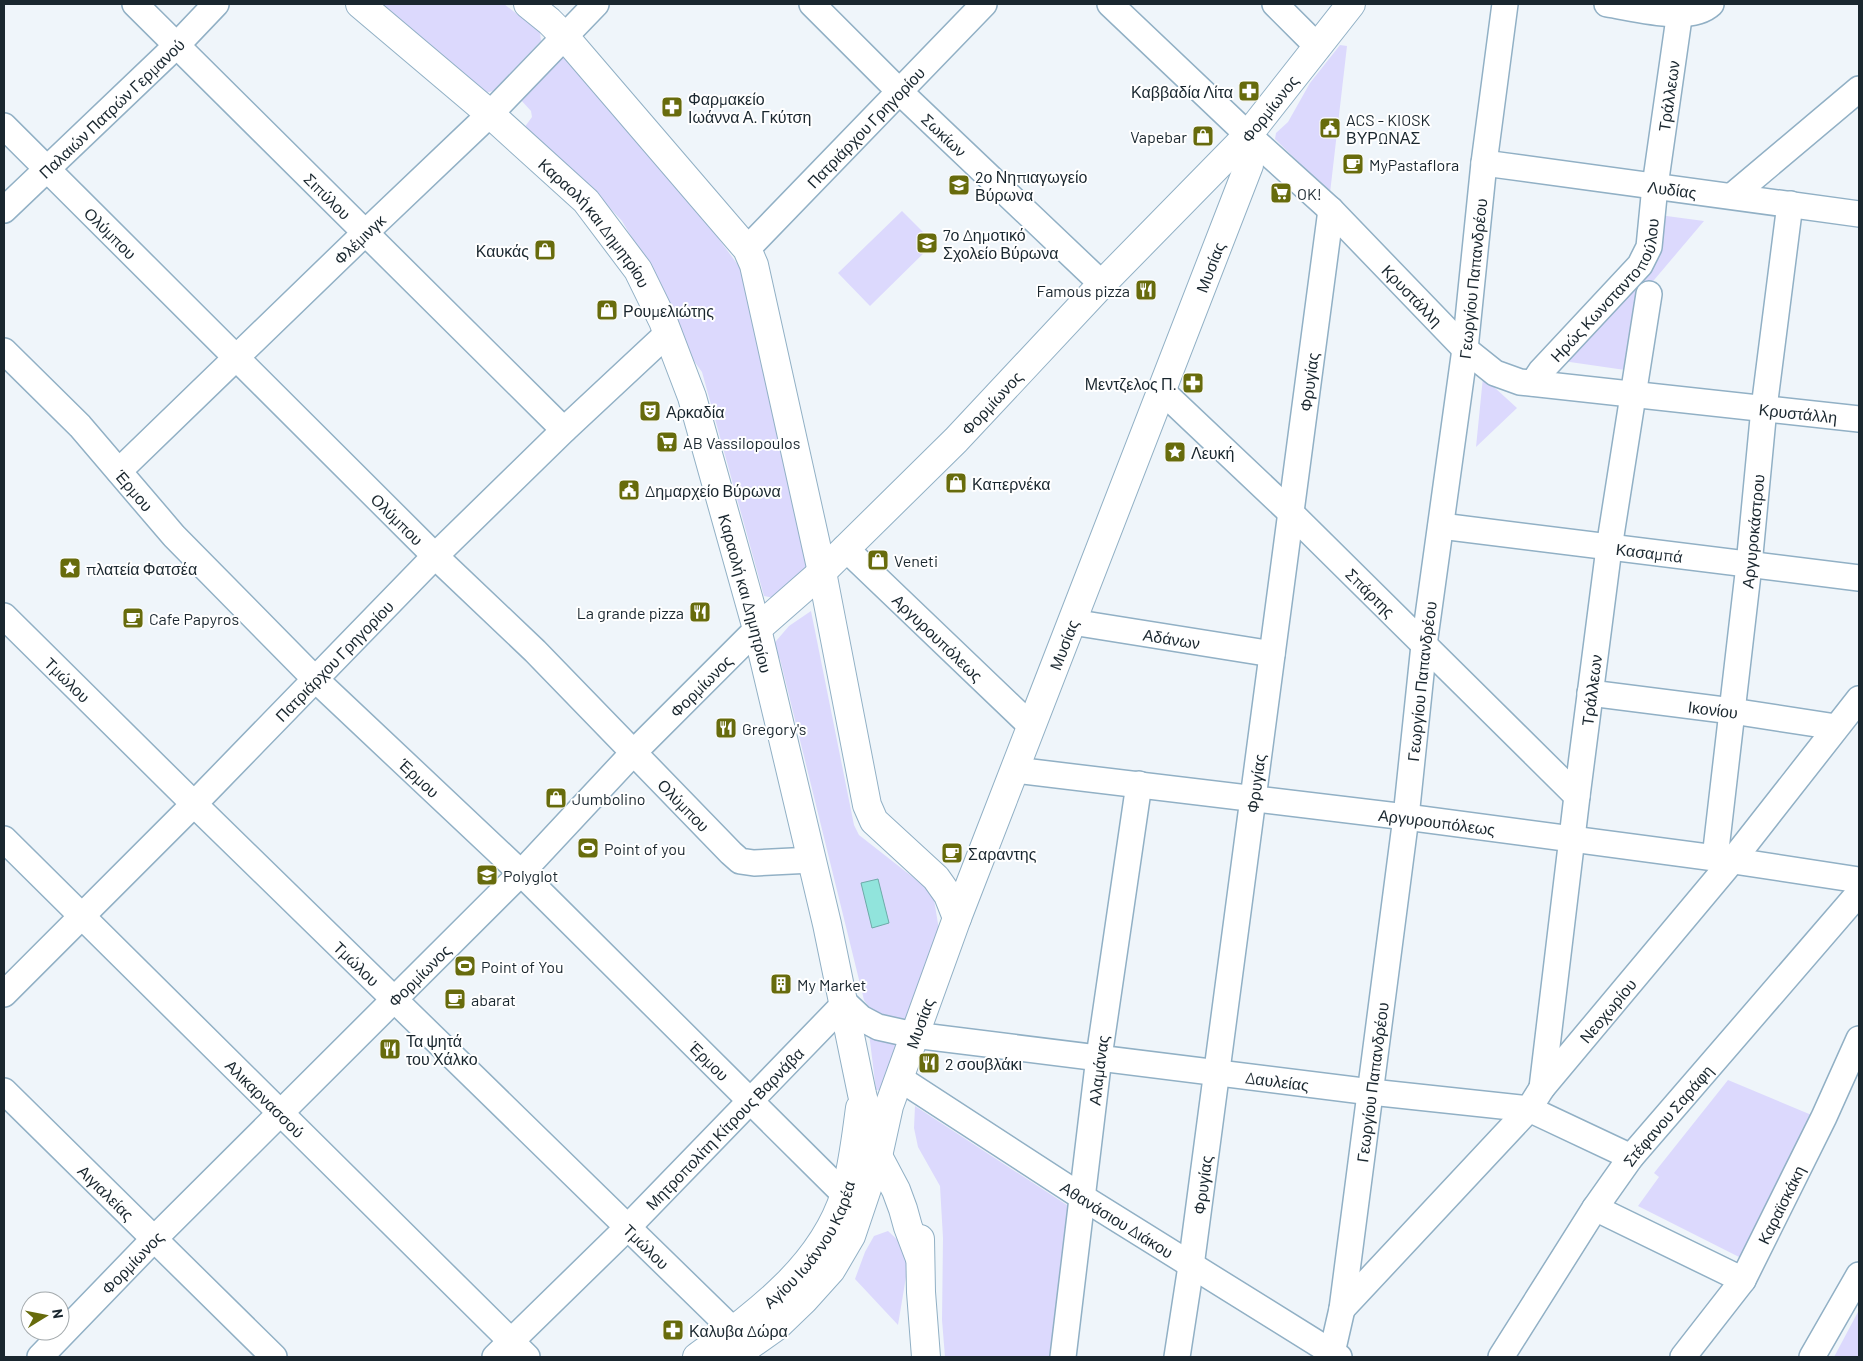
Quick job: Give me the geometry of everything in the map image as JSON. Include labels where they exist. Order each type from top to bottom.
[{"type":"street","name":"Σιπύλου","points":[[135,4],[564,430]]},
{"type":"street","name":"Παλαιών Πατρών Γερμανού","points":[[4,210],[176,46],[216,4]]},
{"type":"street","name":"Καραολή και Δημητρίου","points":[[360,4],[490,114],[586,201],[638,270],[668,333],[692,397],[757,630],[845,1003],[862,1094],[878,1156],[896,1190],[919,1256]]},
{"type":"street","points":[[528,4],[565,37],[746,249],[754,265],[822,572],[867,805],[874,821],[936,878],[948,894],[957,918]]},
{"type":"street","name":"Φλέμινγκ","points":[[119,471],[490,114],[596,4]]},
{"type":"street","name":"Σωκίων","points":[[812,4],[900,92],[1102,284]]},
{"type":"street","name":"Πατριάρχου Γρηγορίου","points":[[746,249],[984,4]]},
{"type":"street","name":"Κρυστάλλη","points":[[1110,4],[1248,135],[1331,210],[1465,349],[1495,372],[1520,382],[1859,419]]},
{"type":"street","points":[[1275,4],[1318,46]]},
{"type":"street","name":"Φορμίωνος","points":[[40,1357],[154,1239],[395,1001],[521,873],[633,753],[757,630],[822,572],[956,440],[1102,284],[1248,135],[1351,4]]},
{"type":"street","name":"Γεωργίου Παπανδρέου","points":[[1334,1356],[1342,1309],[1406,817],[1424,645],[1465,349],[1484,163],[1505,4]]},
{"type":"street","points":[[1607,4],[1704,10],[1711,4]]},
{"type":"street","name":"Τράλλεων","points":[[1655,186],[1680,9]]},
{"type":"street","points":[[1732,196],[1859,89]]},
{"type":"street","name":"Ολύμπου","points":[[4,126],[435,556],[535,651],[740,861],[812,860]]},
{"type":"street","name":"Μυσίας","points":[[878,1156],[889,1106],[957,918],[1249,165],[1248,135]]},
{"type":"street","name":"Λυδίας","points":[[1484,163],[1859,214]]},
{"type":"street","name":"Ηρώς Κωνσταντοπούλου","points":[[1533,383],[1640,265],[1649,247],[1655,186]]},
{"type":"street","name":"Αργυροκάστρου","points":[[1723,860],[1732,711],[1749,565],[1764,408],[1790,204]]},
{"type":"street","name":"Φρυγίας","points":[[1177,1357],[1191,1266],[1331,210]]},
{"type":"street","name":"Τράλλεων","points":[[1542,1088],[1609,548],[1648,294]]},
{"type":"street","name":"Πατριάρχου Γρηγορίου","points":[[4,994],[194,804],[314,678],[435,556],[564,430],[668,333]]},
{"type":"street","name":"Έρμου","points":[[4,351],[80,426],[174,536],[314,678],[521,873],[844,1195]]},
{"type":"street","name":"Σπάρτης","points":[[1162,391],[1291,513],[1577,796]]},
{"type":"street","name":"Κασαμπά","points":[[1441,526],[1859,578]]},
{"type":"street","name":"Αργυρουπόλεως","points":[[845,548],[1031,726]]},
{"type":"street","name":"Τμώλου","points":[[4,616],[395,1001],[628,1227],[741,1349]]},
{"type":"street","name":"Αδάνων","points":[[1072,622],[1272,654]]},
{"type":"street","name":"Ικονίου","points":[[1590,692],[1836,727]]},
{"type":"street","name":"Νεοχωρίου","points":[[1342,1309],[1529,1109],[1542,1088],[1723,860],[1859,699]]},
{"type":"street","name":"Αργυρουπόλεως","points":[[1015,770],[1406,817],[1859,880]]},
{"type":"street","name":"Αλαμάνας","points":[[1063,1357],[1099,1057],[1139,784]]},
{"type":"street","name":"Αλικαρνασσού","points":[[4,839],[281,1114],[511,1352]]},
{"type":"street","name":"Στέφανου Σαράφη","points":[[1501,1357],[1595,1208],[1631,1157],[1859,893]]},
{"type":"street","name":"Δαυλείας","points":[[845,1003],[861,1018],[878,1027],[914,1035],[1370,1092],[1529,1109],[1631,1157]]},
{"type":"street","name":"Μητροπολίτη Κίτρους Βαρνάβα","points":[[511,1352],[628,1227],[845,1003]]},
{"type":"street","name":"Καραϊσκάκη","points":[[1683,1357],[1743,1280],[1824,1117],[1859,1039]]},
{"type":"street","name":"Αθανάσιου Διάκου","points":[[899,1078],[1082,1197],[1334,1356]]},
{"type":"street","name":"Αιγιαλείας","points":[[4,1091],[274,1357]]},
{"type":"street","name":"Αγίου Ιωάννου Καρέα","points":[[741,1349],[770,1301],[800,1271],[818,1249],[834,1220],[844,1195],[853,1160],[862,1094]]},
{"type":"street","points":[[889,1106],[892,1138],[901,1162],[920,1201],[919,1256],[926,1357]]},
{"type":"street","name":"Αγίου Ιωάννου Καρέα","points":[[697,1357],[741,1349],[777,1326],[804,1300],[831,1270],[851,1236],[878,1156]]},
{"type":"street","points":[[1595,1208],[1743,1280]]},
{"type":"street","points":[[851,1236],[865,1218],[878,1212],[887,1212],[908,1227]]},
{"type":"street","points":[[1812,1357],[1859,1275]]},
{"type":"shaded area","points":[[381,4],[504,4],[540,32],[541,41],[493,91],[485,93]]},
{"type":"shaded area","points":[[1340,45],[1347,46],[1330,193],[1275,139],[1276,133],[1288,122],[1310,83]]},
{"type":"shaded area","points":[[564,57],[577,65],[667,169],[744,273],[808,562],[807,569],[774,598],[764,596],[702,372],[694,361],[652,272],[622,221],[594,191],[524,128],[532,117],[531,111],[520,99],[556,59]]},
{"type":"shaded area","points":[[902,211],[934,243],[870,306],[838,273]]},
{"type":"shaded area","points":[[1659,215],[1704,221],[1649,286],[1632,371],[1556,360],[1642,267]]},
{"type":"shaded area","points":[[1483,377],[1517,408],[1476,447]]},
{"type":"shaded area","points":[[811,611],[854,825],[859,835],[933,893],[939,930],[904,1022],[891,1020],[877,1014],[864,1000],[780,659],[770,648],[789,626]]},
{"type":"shaded area","points":[[878,879],[889,923],[872,928],[861,883]]},
{"type":"shaded area","points":[[869,1033],[900,1040],[892,1056],[884,1091],[876,1090]]},
{"type":"shaded area","points":[[1728,1080],[1814,1116],[1747,1261],[1638,1206],[1659,1177],[1654,1173]]},
{"type":"shaded area","points":[[915,1106],[1073,1209],[1052,1357],[945,1357],[942,1320],[943,1238],[940,1186],[918,1147],[914,1128]]},
{"type":"shaded area","points":[[888,1231],[903,1245],[908,1265],[898,1325],[855,1279],[865,1252],[874,1236]]},
{"type":"shaded area","points":[[1859,1310],[1859,1357],[1834,1357]]},
{"type":"place","name":"Καββαδία Λίτα","points":[[1249,91]]},
{"type":"place","name":"Φαρμακείο Ιωάννα Α. Γκύτση","points":[[672,107]]},
{"type":"place","name":"ACS - KIOSK ΒΥΡΩΝΑΣ","points":[[1330,128]]},
{"type":"place","name":"Vapebar","points":[[1203,136]]},
{"type":"place","name":"MyPastaflora","points":[[1353,164]]},
{"type":"place","name":"2ο Νηπιαγωγείο Βύρωνα","points":[[959,185]]},
{"type":"place","name":"OK!","points":[[1281,193]]},
{"type":"place","name":"7ο Δημοτικό Σχολείο Βύρωνα","points":[[927,243]]},
{"type":"place","name":"Καυκάς","points":[[545,250]]},
{"type":"place","name":"Famous pizza","points":[[1146,290]]},
{"type":"place","name":"Ρουμελιώτης","points":[[607,310]]},
{"type":"place","name":"Μεντζελος Π.","points":[[1193,383]]},
{"type":"place","name":"Αρκαδία","points":[[650,411]]},
{"type":"place","name":"AB Vassilopoulos","points":[[667,442]]},
{"type":"place","name":"Λευκή","points":[[1175,452]]},
{"type":"place","name":"Καπερνέκα","points":[[956,483]]},
{"type":"place","name":"Δημαρχείο Βύρωνα","points":[[629,490]]},
{"type":"place","name":"Veneti","points":[[878,560]]},
{"type":"place","name":"πλατεία Φατσέα","points":[[70,568]]},
{"type":"place","name":"La grande pizza","points":[[700,612]]},
{"type":"place","name":"Cafe Papyros","points":[[133,618]]},
{"type":"place","name":"Gregory's","points":[[726,728]]},
{"type":"place","name":"Jumbolino","points":[[556,798]]},
{"type":"place","name":"Point of you","points":[[588,848]]},
{"type":"place","name":"Σαραντης","points":[[952,853]]},
{"type":"place","name":"Polyglot","points":[[487,875]]},
{"type":"place","name":"Point of You","points":[[465,966]]},
{"type":"place","name":"My Market","points":[[781,984]]},
{"type":"place","name":"abarat","points":[[455,999]]},
{"type":"place","name":"Τα ψητά του Χάλκο","points":[[390,1049]]},
{"type":"place","name":"2 σουβλάκι","points":[[929,1063]]},
{"type":"place","name":"Καλυβα Δώρα","points":[[673,1330]]}]
